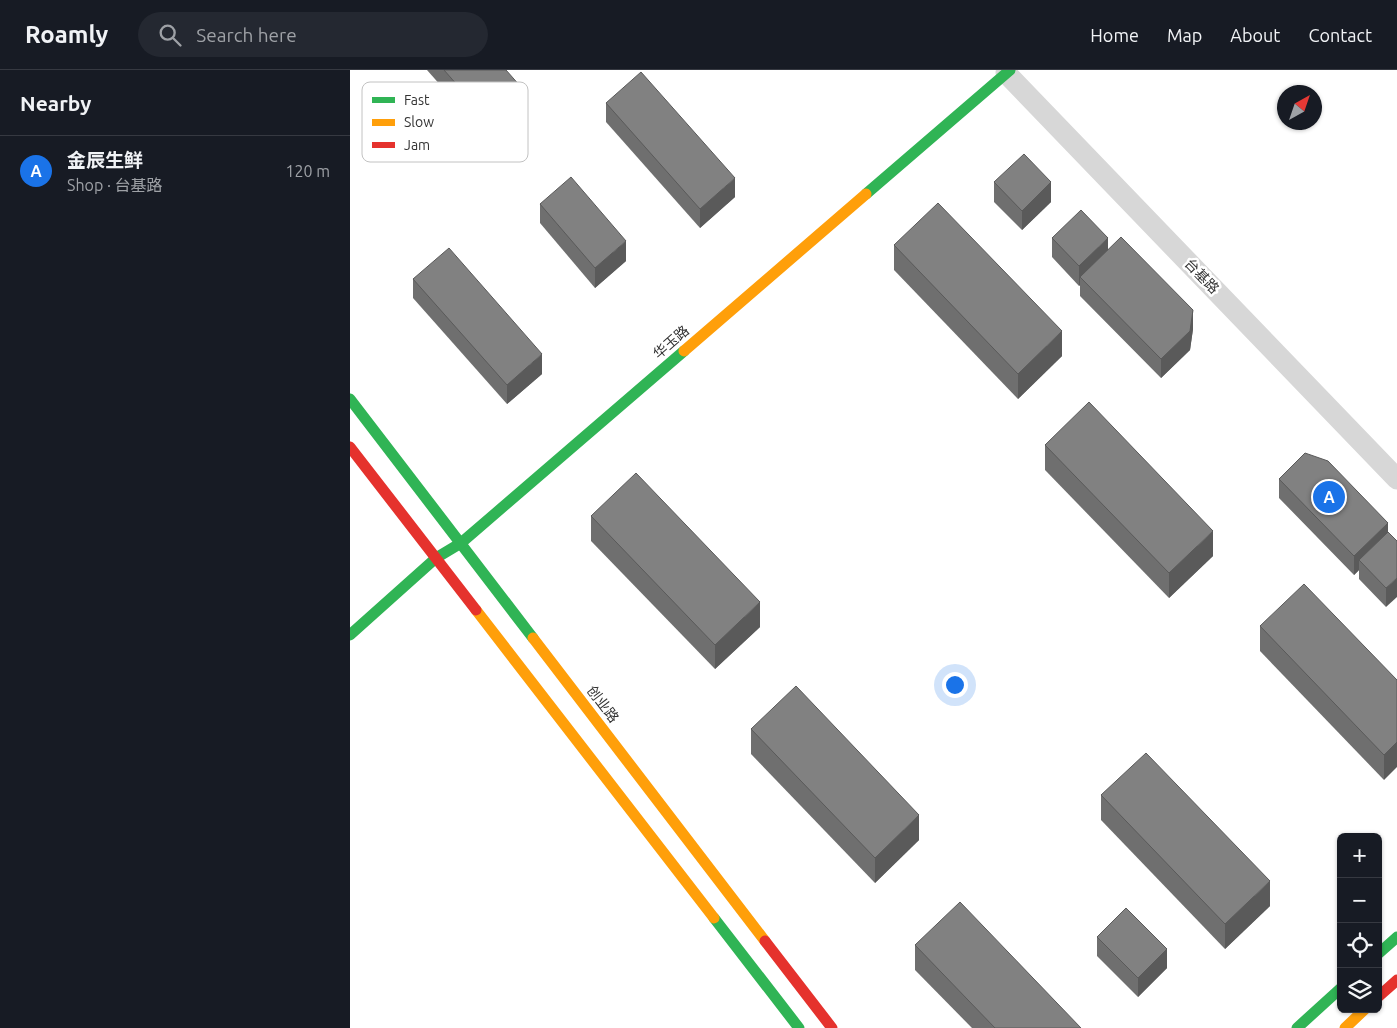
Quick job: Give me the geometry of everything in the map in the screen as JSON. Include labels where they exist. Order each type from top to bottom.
[{"type":"street","name":"台基路","points":[[1008,71],[1397,479]]},
{"type":"street","name":"华玉路","points":[[350,635],[436,558],[461,543],[1008,71]]},
{"type":"street","name":"创业路","points":[[350,399],[832,1028]]},
{"type":"street","points":[[350,447],[799,1028]]},
{"type":"street","points":[[1382,950],[1397,936]]},
{"type":"street","points":[[1382,993],[1397,980]]},
{"type":"street","points":[[1297,1028],[1337,992]]},
{"type":"street","points":[[1345,1028],[1362,1013]]},
{"type":"building","points":[[444,70],[506,70],[517,82],[454,82]]},
{"type":"building","points":[[641,72],[735,178],[700,209],[606,103]]},
{"type":"building","points":[[1024,154],[1051,182],[1022,211],[994,182]]},
{"type":"building","points":[[571,177],[626,241],[595,268],[540,204]]},
{"type":"building","points":[[938,203],[1062,331],[1018,374],[894,245]]},
{"type":"building","points":[[1081,210],[1108,238],[1079,266],[1052,238]]},
{"type":"building","points":[[1121,237],[1193,310],[1190,331],[1161,359],[1080,277]]},
{"type":"building","points":[[449,248],[542,354],[507,385],[413,279]]},
{"type":"building","points":[[1089,402],[1213,531],[1169,573],[1045,445]]},
{"type":"building","points":[[1305,453],[1328,461],[1388,523],[1354,556],[1279,479]]},
{"type":"building","points":[[636,473],[760,602],[715,645],[591,516]]},
{"type":"building","points":[[1388,532],[1397,541],[1397,578],[1386,588],[1359,560]]},
{"type":"building","points":[[1304,584],[1397,680],[1397,742],[1384,755],[1260,626]]},
{"type":"building","points":[[796,686],[919,815],[875,858],[751,729]]},
{"type":"building","points":[[1146,753],[1270,881],[1225,924],[1101,795]]},
{"type":"building","points":[[960,902],[1081,1028],[995,1028],[915,945]]},
{"type":"building","points":[[1126,908],[1167,949],[1138,978],[1097,937]]},
{"type":"traffic: fast","points":[[866,194],[1010,70]]},
{"type":"traffic: fast","points":[[350,635],[436,558],[461,543],[684,351]]},
{"type":"traffic: fast","points":[[350,399],[533,638]]},
{"type":"traffic: fast","points":[[714,918],[799,1028]]},
{"type":"traffic: fast","points":[[1382,950],[1397,937]]},
{"type":"traffic: fast","points":[[1297,1028],[1337,992]]},
{"type":"traffic: slow","points":[[684,351],[866,194]]},
{"type":"traffic: slow","points":[[476,610],[714,918]]},
{"type":"traffic: slow","points":[[533,638],[765,941]]},
{"type":"traffic: slow","points":[[1345,1028],[1361,1013]]},
{"type":"traffic: jam","points":[[350,447],[476,610]]},
{"type":"traffic: jam","points":[[765,941],[832,1028]]},
{"type":"traffic: jam","points":[[1382,993],[1397,980]]},
{"type":"place","name":"金辰生鲜","points":[[1329,497]]}]
